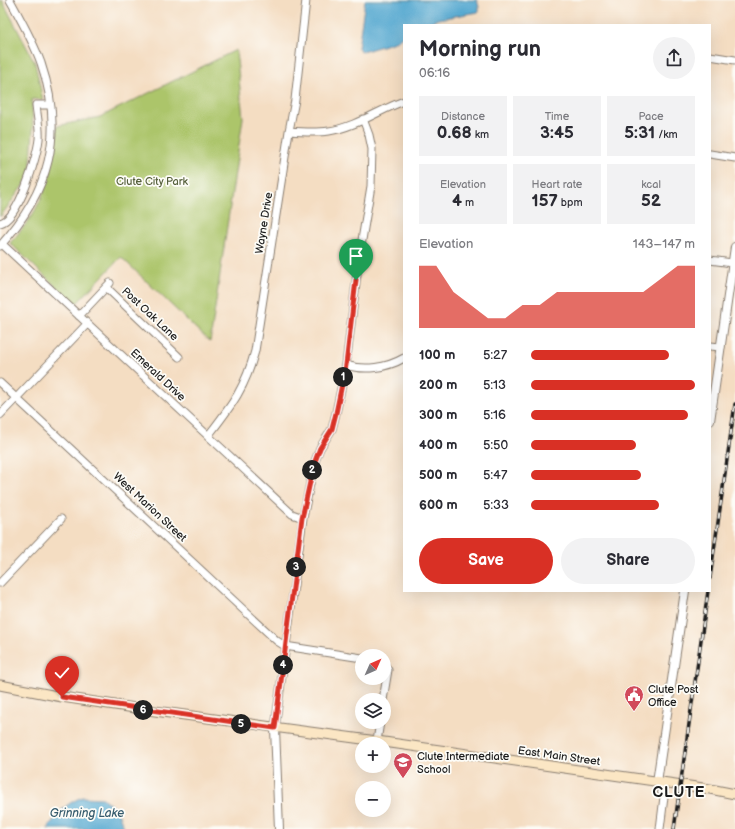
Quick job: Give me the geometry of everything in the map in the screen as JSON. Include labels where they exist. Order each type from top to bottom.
[{"type":"main road","name":"East Main Street","points":[[0,684],[62,697],[355,738]]},
{"type":"main road","name":"East Main Street","points":[[391,743],[710,789],[735,794]]},
{"type":"street","points":[[1,245],[26,213],[40,188],[45,174],[51,146],[52,123],[46,79],[41,62],[10,0]]},
{"type":"street","name":"Wayne Drive","points":[[208,436],[236,398],[246,379],[253,358],[295,100],[306,0]]},
{"type":"street","points":[[711,56],[735,60]]},
{"type":"street","points":[[289,131],[329,131],[363,119],[403,101]]},
{"type":"street","points":[[0,223],[10,216],[27,185],[36,158],[39,138],[36,106],[50,105]]},
{"type":"street","points":[[279,829],[275,728],[302,518],[314,464],[320,448],[332,429],[346,365],[359,258],[371,186],[372,149],[363,119]]},
{"type":"street","points":[[711,154],[735,158]]},
{"type":"street","name":"Emerald Drive","points":[[1,245],[292,514],[302,518]]},
{"type":"street","points":[[711,414],[733,273],[732,263],[735,247]]},
{"type":"street","points":[[711,260],[732,263]]},
{"type":"street","name":"Post Oak Lane","points":[[79,316],[108,285],[180,357]]},
{"type":"street","points":[[0,416],[87,324]]},
{"type":"street","points":[[711,346],[721,347]]},
{"type":"street","points":[[346,365],[356,368],[370,368],[384,366],[403,358]]},
{"type":"street","name":"West Marion Street","points":[[0,383],[277,641],[285,646]]},
{"type":"street","points":[[0,583],[61,519]]},
{"type":"street","points":[[660,829],[664,797],[657,782],[685,592]]},
{"type":"street","points":[[285,646],[355,657]]},
{"type":"green space","points":[[0,0],[2,0],[35,63],[43,100],[32,99],[33,130],[30,176],[0,217]]},
{"type":"green space","name":"Clute City Park","points":[[236,50],[243,118],[210,342],[121,257],[75,305],[10,243],[31,217],[47,184],[55,150],[57,126],[100,117]]},
{"type":"water","points":[[365,0],[477,0],[479,12],[438,19],[425,24],[403,24],[403,37],[395,42],[362,52],[358,48]]},
{"type":"water","name":"Grinning Lake","points":[[83,797],[103,798],[117,811],[125,829],[48,829],[62,809],[77,799]]},
{"type":"railway","points":[[711,571],[735,404]]},
{"type":"railway","points":[[674,829],[708,592]]},
{"type":"place","name":"Clute Post Office","points":[[634,712]]},
{"type":"place","name":"Clute Intermediate School","points":[[403,779]]},
{"type":"district","name":"CLUTE","points":[[679,792]]},
{"type":"route","points":[[62,697],[275,728],[302,518],[314,464],[320,448],[332,429],[336,413],[346,365],[356,280]]}]
